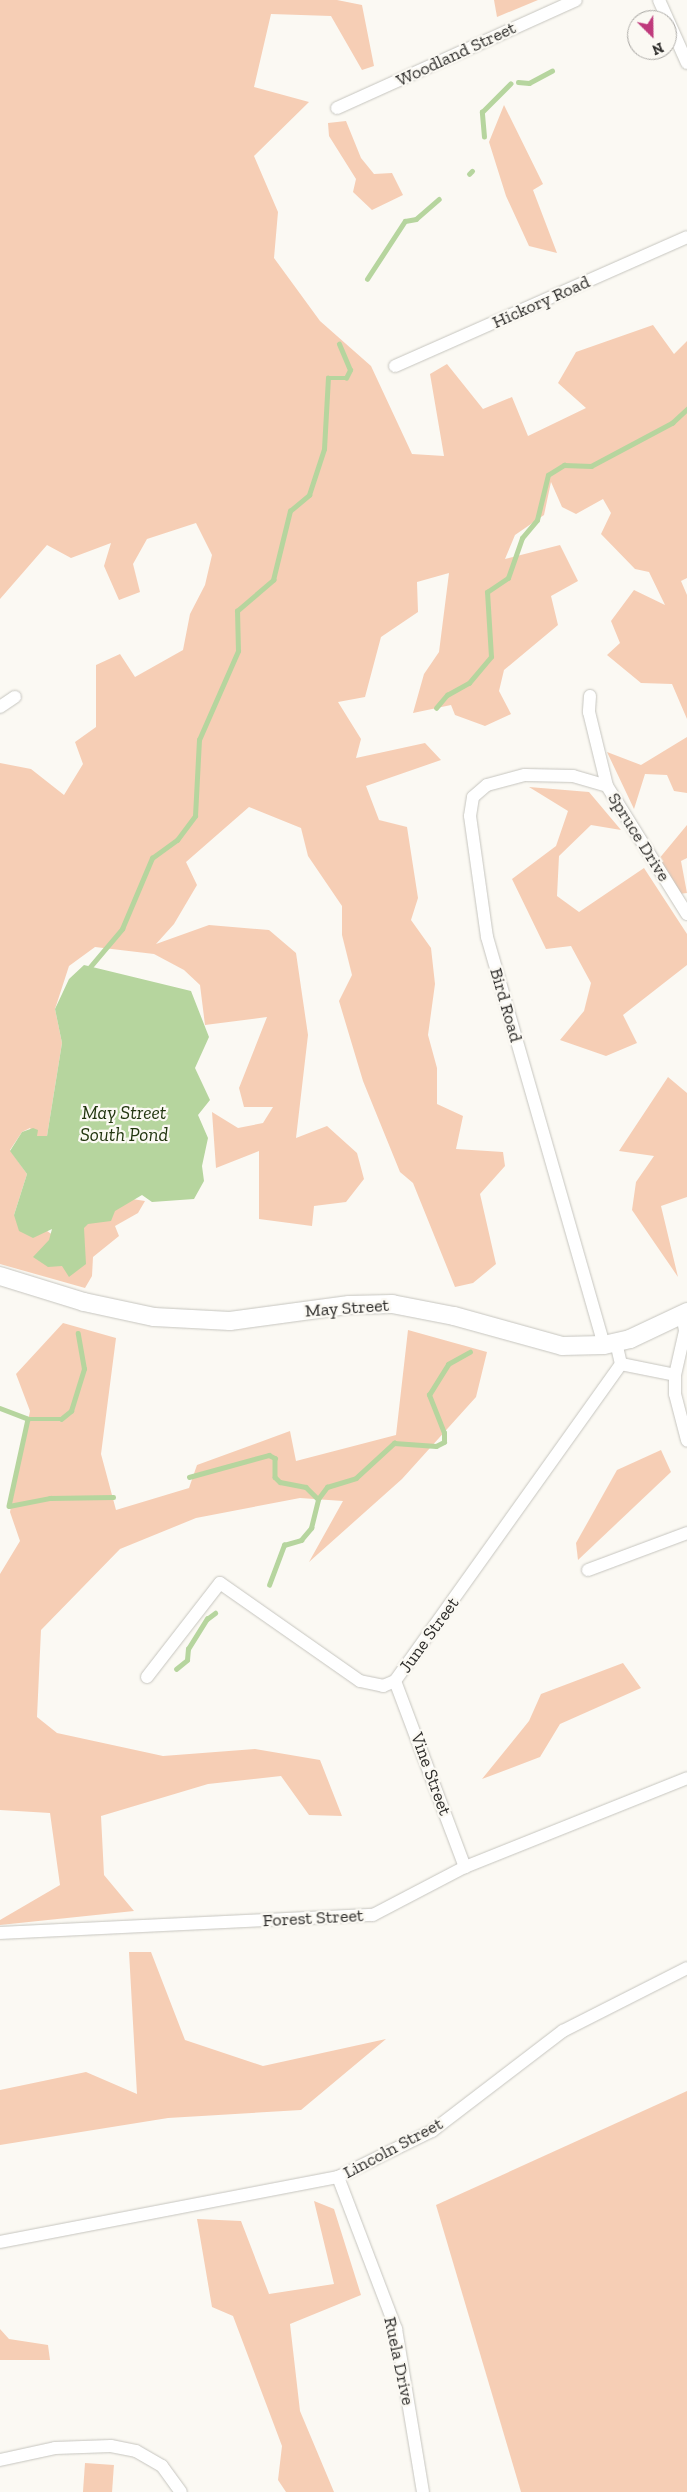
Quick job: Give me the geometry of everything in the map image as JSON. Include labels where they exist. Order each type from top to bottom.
[{"type":"street","name":"Woodland Street","points":[[337,108],[576,0]]},
{"type":"street","points":[[659,0],[687,63]]},
{"type":"street","name":"Hickory Road","points":[[395,366],[687,237]]},
{"type":"street","name":"Spruce Drive","points":[[590,696],[589,712],[607,786],[687,914]]},
{"type":"street","points":[[0,707],[15,697]]},
{"type":"street","name":"Bird Road","points":[[607,786],[573,776],[525,775],[487,785],[473,797],[470,816],[487,937],[610,1344]]},
{"type":"street","name":"May Street","points":[[0,1276],[84,1302],[154,1317],[230,1321],[392,1304],[454,1316],[539,1343],[610,1344],[685,1314]]},
{"type":"street","points":[[685,1314],[685,1331],[674,1375],[687,1440]]},
{"type":"street","points":[[610,1344],[621,1364],[674,1375]]},
{"type":"street","name":"June Street","points":[[147,1677],[220,1583],[360,1681],[383,1686],[395,1681],[621,1364]]},
{"type":"street","points":[[588,1570],[687,1533]]},
{"type":"street","name":"Vine Street","points":[[395,1681],[465,1867]]},
{"type":"street","name":"Forest Street","points":[[0,1934],[373,1915],[465,1867],[687,1778]]},
{"type":"street","name":"Lincoln Street","points":[[0,2242],[338,2177],[432,2130],[563,2032],[687,1968]]},
{"type":"street","name":"Ruela Drive","points":[[338,2177],[396,2329],[423,2492]]},
{"type":"street","points":[[0,2460],[55,2448],[111,2446],[136,2451],[162,2466],[181,2492]]},
{"type":"shaded area","points":[[0,0],[337,0],[362,5],[374,66],[362,70],[331,16],[271,14],[254,87],[309,102],[254,156],[278,212],[274,258],[320,321],[371,366],[412,454],[444,456],[430,374],[447,364],[483,409],[512,397],[528,436],[586,408],[558,383],[576,352],[653,325],[674,354],[687,341],[687,578],[681,581],[687,595],[687,719],[672,684],[641,683],[607,655],[620,643],[611,621],[634,590],[665,605],[649,572],[635,569],[601,534],[611,513],[603,499],[576,514],[562,507],[551,482],[544,515],[515,535],[505,559],[560,545],[578,581],[551,596],[558,625],[504,670],[499,691],[511,714],[485,726],[455,715],[451,705],[413,713],[424,674],[439,652],[449,573],[417,582],[418,612],[381,637],[365,697],[338,702],[361,739],[356,758],[425,743],[441,760],[366,786],[379,820],[407,827],[418,898],[411,920],[431,948],[435,984],[428,1035],[437,1068],[437,1104],[463,1116],[456,1149],[503,1152],[505,1166],[480,1194],[496,1264],[473,1283],[455,1287],[413,1183],[400,1172],[363,1081],[339,1001],[352,975],[342,935],[342,906],[308,856],[301,828],[249,807],[186,862],[197,885],[174,924],[156,944],[209,925],[269,930],[296,953],[308,1035],[296,1138],[327,1126],[357,1153],[364,1179],[346,1202],[314,1206],[312,1226],[259,1219],[259,1151],[216,1168],[212,1112],[238,1128],[263,1123],[273,1107],[244,1107],[239,1088],[267,1017],[205,1025],[200,985],[184,970],[154,954],[95,947],[69,966],[55,1009],[62,1043],[47,1136],[36,1136],[30,1128],[22,1132],[10,1150],[27,1174],[14,1215],[29,1218],[61,1241],[71,1217],[132,1199],[145,1201],[138,1213],[115,1226],[119,1236],[93,1257],[92,1276],[85,1288],[0,1264],[0,763],[31,769],[64,795],[83,764],[75,742],[96,727],[96,665],[120,654],[135,677],[183,650],[190,614],[205,585],[212,555],[196,523],[147,539],[133,564],[140,592],[119,600],[104,566],[111,543],[71,558],[47,545],[0,599]]},
{"type":"shaded area","points":[[494,0],[538,0],[497,17]]},
{"type":"shaded area","points":[[504,105],[543,184],[533,190],[557,253],[529,246],[506,196],[489,142]]},
{"type":"shaded area","points":[[346,121],[361,158],[374,174],[392,173],[403,195],[372,210],[353,192],[356,179],[329,136],[328,123]]},
{"type":"shaded area","points":[[687,737],[687,793],[674,791],[667,775],[645,774],[634,809],[607,752],[641,765]]},
{"type":"shaded area","points":[[529,787],[589,792],[621,830],[591,825],[559,856],[557,896],[579,912],[644,868],[687,934],[687,965],[623,1015],[637,1043],[606,1056],[560,1040],[584,1011],[591,983],[571,946],[546,949],[512,879],[556,846],[568,811]]},
{"type":"shaded area","points":[[687,825],[687,858],[681,861],[687,893],[679,894],[658,860]]},
{"type":"shaded area","points":[[668,1077],[687,1093],[687,1197],[661,1206],[678,1277],[632,1210],[636,1182],[654,1156],[619,1151]]},
{"type":"shaded area","points":[[63,1323],[116,1338],[101,1454],[116,1510],[189,1488],[197,1465],[290,1431],[296,1461],[396,1435],[408,1330],[487,1352],[476,1397],[402,1479],[309,1562],[343,1501],[300,1498],[196,1518],[120,1549],[41,1630],[37,1717],[57,1733],[163,1756],[255,1749],[320,1760],[342,1816],[309,1815],[281,1776],[208,1784],[101,1816],[104,1875],[134,1911],[0,1925],[0,1920],[60,1885],[50,1813],[0,1810],[0,1574],[20,1541],[10,1512],[30,1411],[16,1374]]},
{"type":"shaded area","points":[[661,1450],[671,1472],[578,1560],[576,1543],[617,1470]]},
{"type":"shaded area","points":[[623,1663],[641,1688],[560,1724],[540,1757],[482,1779],[529,1721],[541,1694]]},
{"type":"shaded area","points":[[129,1952],[151,1952],[185,2040],[263,2066],[386,2039],[301,2110],[168,2118],[0,2145],[0,2090],[86,2072],[137,2094]]},
{"type":"shaded area","points":[[687,2091],[687,2492],[521,2492],[436,2205]]},
{"type":"shaded area","points":[[314,2201],[334,2209],[361,2295],[290,2324],[300,2411],[334,2492],[286,2492],[278,2480],[282,2446],[233,2316],[212,2307],[197,2219],[241,2221],[269,2294],[334,2284]]},
{"type":"shaded area","points":[[0,2329],[9,2339],[48,2345],[50,2360],[0,2360]]},
{"type":"shaded area","points":[[85,2463],[114,2465],[112,2492],[83,2492]]},
{"type":"water","name":"May Street South Pond","points":[[84,965],[191,991],[209,1037],[195,1068],[210,1100],[198,1115],[208,1138],[202,1166],[204,1181],[194,1199],[152,1202],[142,1195],[115,1211],[111,1221],[88,1224],[84,1228],[86,1264],[69,1277],[62,1266],[48,1267],[33,1257],[49,1240],[52,1229],[33,1238],[19,1231],[14,1215],[27,1174],[10,1151],[22,1132],[33,1128],[38,1130],[37,1136],[47,1136],[62,1043],[55,1009],[69,979]]},
{"type":"waterway","points":[[518,82],[529,83],[552,71]]},
{"type":"waterway","points":[[484,137],[482,112],[510,84]]},
{"type":"waterway","points":[[469,174],[472,171]]},
{"type":"waterway","points":[[367,279],[405,221],[416,219],[439,199]]},
{"type":"waterway","points":[[90,967],[122,929],[152,858],[177,840],[195,816],[199,740],[238,651],[237,611],[273,580],[290,511],[309,495],[324,449],[328,378],[346,378],[350,370],[339,344]]},
{"type":"waterway","points":[[436,708],[447,695],[469,683],[491,657],[487,592],[508,578],[522,538],[537,520],[548,475],[564,465],[591,466],[672,423],[687,409]]},
{"type":"waterway","points":[[28,1419],[61,1419],[71,1411],[84,1369],[78,1334]]},
{"type":"waterway","points":[[189,1477],[269,1455],[275,1458],[275,1477],[280,1482],[306,1487],[318,1499],[327,1487],[356,1478],[394,1443],[436,1446],[444,1442],[444,1433],[429,1395],[448,1364],[470,1352]]},
{"type":"waterway","points":[[0,1408],[28,1419],[9,1506],[50,1498],[113,1497]]},
{"type":"waterway","points":[[269,1585],[284,1545],[301,1540],[311,1528],[318,1499]]},
{"type":"waterway","points":[[176,1669],[187,1660],[188,1649],[207,1619],[215,1613]]}]
